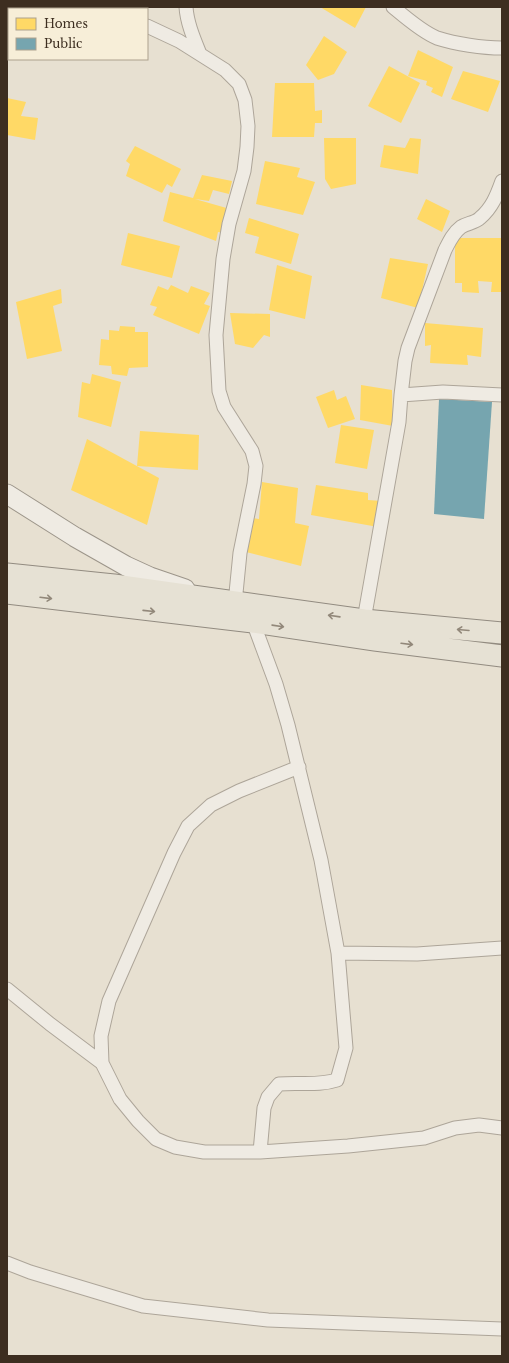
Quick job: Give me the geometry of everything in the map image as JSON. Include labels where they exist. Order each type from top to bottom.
[{"type":"main road","points":[[7,494],[75,537],[126,566],[150,577],[214,600]]},
{"type":"main road","points":[[7,574],[114,585],[364,620],[502,633]]},
{"type":"main road","points":[[110,606],[114,585]]},
{"type":"main road","points":[[7,593],[252,622],[502,656]]},
{"type":"street","points":[[186,7],[186,14],[192,35],[200,54]]},
{"type":"street","points":[[393,7],[413,23],[436,37],[484,48],[502,48]]},
{"type":"street","points":[[148,26],[179,41],[225,70],[239,84],[245,100],[248,126],[244,171],[229,224],[223,259],[216,335],[219,391],[224,407],[252,451],[256,466],[254,484],[240,553],[235,603]]},
{"type":"street","points":[[364,620],[399,422],[404,367],[408,348],[445,250],[452,236],[461,227],[479,219],[487,211],[496,197],[502,181]]},
{"type":"street","points":[[401,395],[443,392],[502,395]]},
{"type":"street","points":[[252,622],[276,684],[321,860],[338,953],[346,1048],[337,1080],[328,1083],[294,1082],[279,1084],[268,1097],[264,1108],[260,1152]]},
{"type":"street","points":[[298,767],[239,791],[211,805],[188,826],[174,853],[109,1001],[101,1036],[102,1063],[120,1099],[138,1121],[156,1139],[176,1147],[204,1152],[260,1152],[348,1146],[424,1138],[455,1128],[479,1125],[502,1128]]},
{"type":"street","points":[[338,953],[417,954],[502,948]]},
{"type":"street","points":[[7,989],[102,1063]]},
{"type":"street","points":[[7,1263],[30,1272],[143,1306],[268,1320],[502,1329]]},
{"type":"building: Homes","points":[[320,7],[366,7],[355,28]]},
{"type":"building: Homes","points":[[324,36],[347,52],[334,74],[318,80],[306,65]]},
{"type":"building: Homes","points":[[418,50],[453,67],[442,97],[431,92],[433,88],[426,85],[427,81],[408,76]]},
{"type":"building: Homes","points":[[389,66],[420,83],[401,123],[368,106]]},
{"type":"building: Homes","points":[[463,71],[500,81],[488,112],[451,99]]},
{"type":"building: Homes","points":[[275,83],[314,83],[315,111],[322,110],[322,123],[315,123],[314,137],[272,137]]},
{"type":"building: Homes","points":[[7,98],[26,102],[21,116],[38,118],[35,140],[7,135]]},
{"type":"building: Homes","points":[[324,138],[356,138],[356,184],[331,189],[325,179]]},
{"type":"building: Homes","points":[[410,138],[421,139],[418,174],[380,167],[384,145],[405,148]]},
{"type":"building: Homes","points":[[135,146],[181,169],[172,187],[167,184],[162,193],[126,176],[130,164],[126,161]]},
{"type":"building: Homes","points":[[265,161],[300,168],[297,177],[315,182],[303,215],[256,204]]},
{"type":"building: Homes","points":[[202,175],[232,181],[229,194],[213,190],[209,201],[195,199],[230,209],[223,233],[218,232],[216,241],[163,221],[170,192],[193,198]]},
{"type":"building: Homes","points":[[426,199],[450,211],[442,232],[417,219]]},
{"type":"building: Homes","points":[[249,218],[299,234],[291,264],[255,253],[259,237],[245,233]]},
{"type":"building: Homes","points":[[128,233],[180,246],[172,278],[121,265]]},
{"type":"building: Homes","points":[[455,238],[502,238],[502,292],[491,292],[492,282],[478,281],[479,293],[462,292],[462,283],[455,283]]},
{"type":"building: Homes","points":[[390,258],[428,264],[418,308],[381,298]]},
{"type":"building: Homes","points":[[277,265],[312,276],[305,319],[269,310]]},
{"type":"building: Homes","points":[[171,285],[188,293],[191,286],[210,293],[204,304],[210,306],[199,334],[153,315],[157,307],[150,305],[158,286],[168,290]]},
{"type":"building: Homes","points":[[61,289],[62,303],[53,306],[62,351],[27,359],[16,302]]},
{"type":"building: Homes","points":[[230,313],[270,314],[270,337],[264,335],[253,348],[235,344]]},
{"type":"building: Homes","points":[[425,323],[483,328],[481,357],[467,355],[468,365],[430,363],[431,345],[425,346]]},
{"type":"building: Homes","points":[[120,326],[135,327],[135,332],[148,332],[148,367],[129,368],[127,376],[112,374],[111,366],[99,365],[101,339],[109,340],[109,330],[119,331]]},
{"type":"building: Homes","points":[[92,374],[121,382],[111,427],[78,417],[82,382],[90,384]]},
{"type":"building: Homes","points":[[361,385],[392,390],[393,426],[360,420]]},
{"type":"building: Homes","points":[[334,390],[337,400],[346,396],[355,419],[328,428],[316,397]]},
{"type":"building: Homes","points":[[341,425],[374,430],[367,469],[335,463]]},
{"type":"building: Homes","points":[[140,431],[199,435],[198,470],[137,466]]},
{"type":"building: Homes","points":[[87,439],[159,478],[147,525],[71,490]]},
{"type":"building: Homes","points":[[262,482],[298,488],[295,523],[309,526],[301,566],[246,552],[252,518],[259,519]]},
{"type":"building: Homes","points":[[316,485],[368,493],[368,500],[382,501],[378,527],[311,515]]},
{"type":"building: Public","points":[[439,399],[492,402],[484,519],[434,514]]}]
